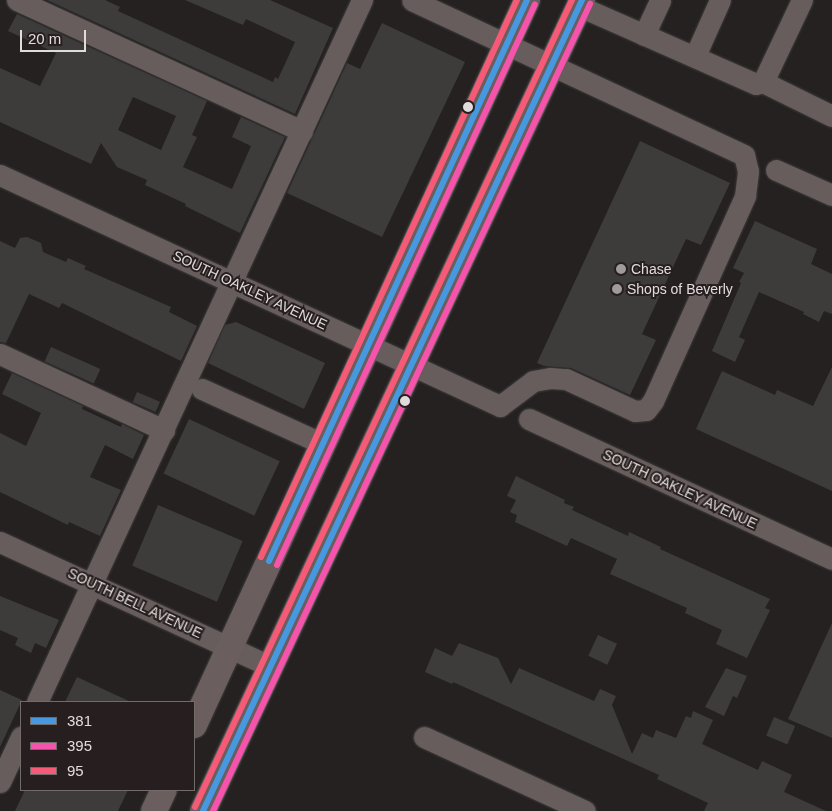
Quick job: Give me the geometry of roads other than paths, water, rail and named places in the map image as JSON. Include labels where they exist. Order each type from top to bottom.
[{"type":"main road","points":[[195,723],[527,0]]},
{"type":"main road","points":[[203,811],[269,666],[581,3]]},
{"type":"main road","points":[[154,811],[164,791]]},
{"type":"street","points":[[17,0],[302,131]]},
{"type":"street","points":[[37,701],[362,0]]},
{"type":"street","points":[[412,0],[552,64]]},
{"type":"street","points":[[644,35],[660,0]]},
{"type":"street","points":[[695,56],[720,0]]},
{"type":"street","points":[[763,82],[802,0]]},
{"type":"street","points":[[581,3],[644,35],[756,84],[763,82],[832,116]]},
{"type":"street","name":"SOUTH OAKLEY AVENUE","points":[[0,175],[500,406],[533,381],[550,378],[566,379],[635,411],[646,410],[653,401],[745,196],[748,172],[744,155],[552,64]]},
{"type":"street","points":[[776,170],[832,195]]},
{"type":"street","points":[[0,354],[164,430]]},
{"type":"street","points":[[202,389],[323,444]]},
{"type":"street","name":"SOUTH OAKLEY AVENUE","points":[[529,419],[832,559]]},
{"type":"street","name":"SOUTH BELL AVENUE","points":[[0,542],[269,666]]},
{"type":"street","points":[[424,737],[586,811]]},
{"type":"street","points":[[0,782],[20,738]]},
{"type":"place","name":"Chase","points":[[621,269]]},
{"type":"place","name":"Shops of Beverly","points":[[617,289]]}]
